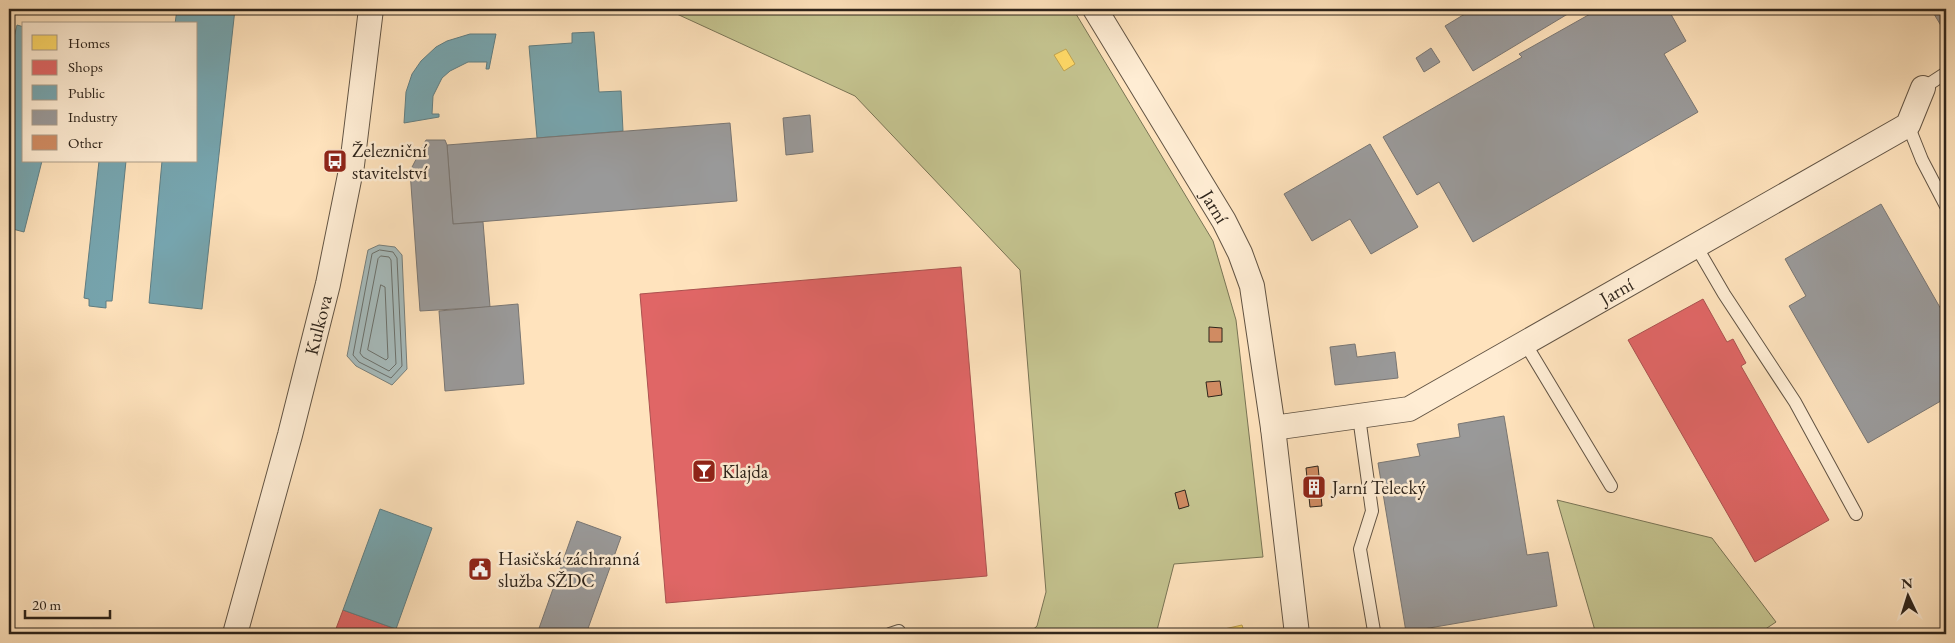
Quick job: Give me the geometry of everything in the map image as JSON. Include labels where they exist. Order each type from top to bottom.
[{"type":"street","name":"Kulkova","points":[[235,634],[290,435],[328,284],[352,165],[371,9]]},
{"type":"street","name":"Jarní","points":[[1095,9],[1224,221],[1240,253],[1252,286],[1273,428],[1297,634]]},
{"type":"street","points":[[1908,125],[1923,88]]},
{"type":"street","name":"Jarní","points":[[1273,428],[1409,409],[1908,125]]},
{"type":"lane","points":[[1923,88],[1946,74]]},
{"type":"lane","points":[[1908,125],[1922,160],[1946,206]]},
{"type":"lane","points":[[1696,246],[1724,294],[1795,402],[1856,514]]},
{"type":"lane","points":[[1525,343],[1611,486]]},
{"type":"lane","points":[[1359,417],[1372,511],[1360,549],[1374,630]]},
{"type":"shaded area","points":[[666,9],[1073,9],[1213,241],[1236,320],[1263,557],[1174,564],[1156,634],[1028,634],[1037,626],[1046,592],[1020,270],[855,96]]},
{"type":"shaded area","points":[[1557,500],[1712,538],[1776,622],[1758,634],[1596,634]]},
{"type":"water","points":[[379,245],[395,247],[402,255],[407,369],[392,385],[356,366],[347,356],[368,250]]},
{"type":"building: Homes","points":[[1066,49],[1075,64],[1064,71],[1054,55]]},
{"type":"building: Homes","points":[[1242,625],[1245,634],[1212,634],[1211,632]]},
{"type":"building: Shops","points":[[961,267],[987,576],[666,603],[640,294]]},
{"type":"building: Shops","points":[[1703,299],[1727,342],[1733,339],[1746,363],[1741,366],[1829,520],[1755,562],[1628,340]]},
{"type":"building: Shops","points":[[343,610],[396,629],[394,634],[334,634]]},
{"type":"building: Public","points":[[177,9],[235,9],[202,309],[149,303],[162,162],[198,162],[198,22],[175,22]]},
{"type":"building: Public","points":[[17,25],[22,26],[22,162],[42,162],[24,232],[9,228],[9,58]]},
{"type":"building: Public","points":[[594,32],[599,92],[621,91],[623,131],[537,138],[529,46],[572,43],[572,33]]},
{"type":"building: Public","points":[[470,34],[496,34],[489,69],[486,69],[487,62],[468,62],[450,71],[442,78],[433,96],[432,114],[439,114],[439,117],[404,123],[406,92],[412,74],[421,61],[436,47],[447,41]]},
{"type":"building: Public","points":[[99,162],[126,162],[112,301],[106,301],[106,308],[89,306],[89,299],[84,298]]},
{"type":"building: Public","points":[[380,509],[432,528],[396,629],[343,610]]},
{"type":"building: Industry","points":[[1473,9],[1576,9],[1473,71],[1445,26]]},
{"type":"building: Industry","points":[[1599,9],[1668,9],[1686,41],[1664,54],[1698,112],[1473,242],[1439,182],[1417,195],[1383,137],[1522,57],[1519,54]]},
{"type":"building: Industry","points":[[1931,9],[1946,9],[1946,34]]},
{"type":"building: Industry","points":[[1431,48],[1440,62],[1424,72],[1416,58]]},
{"type":"building: Industry","points":[[810,115],[813,152],[786,155],[783,118]]},
{"type":"building: Industry","points":[[730,123],[737,201],[453,224],[447,145]]},
{"type":"building: Industry","points":[[426,140],[445,140],[447,145],[453,224],[483,222],[490,307],[420,311],[410,171]]},
{"type":"building: Industry","points":[[1370,144],[1418,227],[1371,254],[1350,219],[1312,241],[1284,194]]},
{"type":"building: Industry","points":[[1881,204],[1946,318],[1946,398],[1868,443],[1789,306],[1806,296],[1785,259]]},
{"type":"building: Industry","points":[[518,304],[524,384],[445,391],[439,311]]},
{"type":"building: Industry","points":[[1355,344],[1357,357],[1395,352],[1398,378],[1335,385],[1330,347]]},
{"type":"building: Industry","points":[[1504,416],[1527,555],[1548,552],[1557,606],[1406,632],[1378,463],[1420,456],[1417,444],[1460,437],[1458,424]]},
{"type":"building: Industry","points":[[577,521],[621,537],[586,634],[537,634]]},
{"type":"building: Other","points":[[1209,327],[1222,328],[1222,342],[1209,342]]},
{"type":"building: Other","points":[[1220,381],[1222,395],[1208,397],[1206,382]]},
{"type":"building: Other","name":"Jarní Telecký","points":[[1318,466],[1322,506],[1310,507],[1306,468]]},
{"type":"building: Other","points":[[1185,490],[1189,506],[1179,509],[1175,493]]},
{"type":"place","name":"Železniční stavitelství","points":[[335,161]]},
{"type":"place","name":"Klajda","points":[[704,471]]},
{"type":"place","name":"Jarní Telecký","points":[[1314,487]]},
{"type":"place","name":"Hasičská záchranná služba SŽDC","points":[[480,569]]}]
